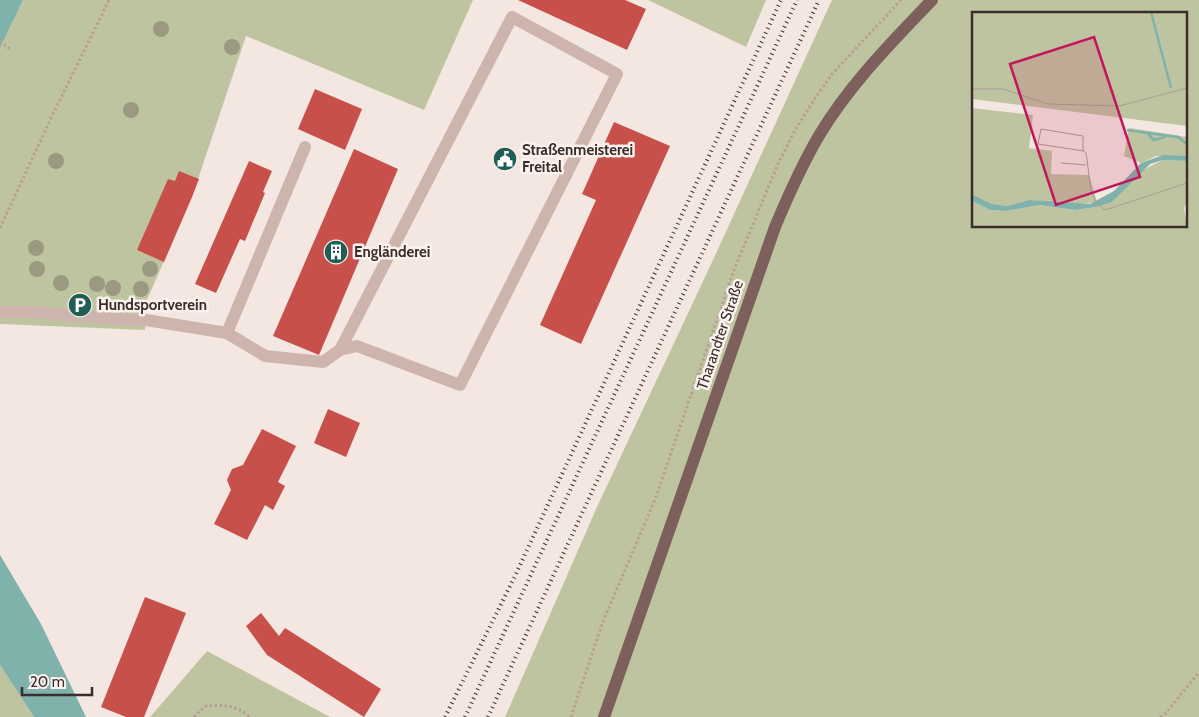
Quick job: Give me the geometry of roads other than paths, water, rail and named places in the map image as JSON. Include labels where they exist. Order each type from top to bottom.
[{"type":"main road","name":"Tharandter Straße","points":[[604,717],[772,236],[793,185],[820,134],[833,114],[877,59],[932,0]]},
{"type":"lane","points":[[0,312],[146,320],[227,333],[265,356],[323,362],[340,350],[357,346],[460,385],[616,74],[512,17],[340,350]]},
{"type":"lane","points":[[227,333],[306,147]]},
{"type":"water","points":[[0,0],[23,0],[0,48]]},
{"type":"water","points":[[0,555],[41,624],[86,717],[34,717],[0,665]]},
{"type":"railway","points":[[445,717],[515,576],[781,0]]},
{"type":"railway","points":[[465,717],[797,0]]},
{"type":"railway","points":[[488,717],[819,0]]},
{"type":"place","name":"Straßenmeisterei Freital","points":[[505,159]]},
{"type":"place","name":"Engländerei","points":[[336,252]]},
{"type":"place","name":"Hundsportverein","points":[[80,305]]}]
